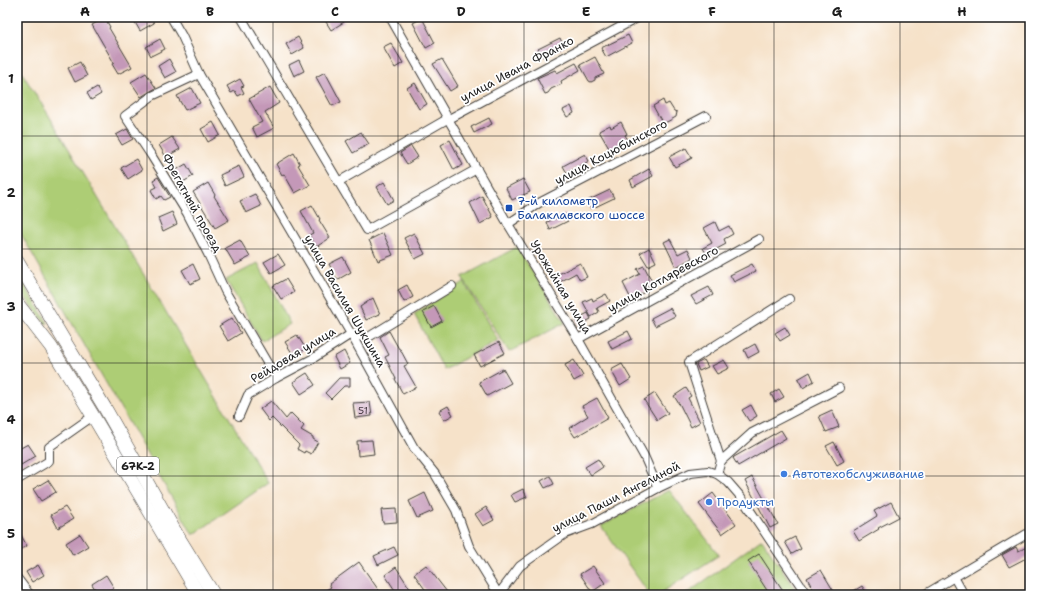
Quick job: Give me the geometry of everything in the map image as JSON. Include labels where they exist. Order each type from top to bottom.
[{"type":"main road","name":"67К-2","points":[[17,261],[105,408],[177,535],[214,595]]},
{"type":"main road","name":"67К-2","points":[[17,302],[51,347],[199,595]]},
{"type":"street","name":"улица Василия Шукшина","points":[[171,17],[182,36],[199,74],[351,334],[414,448],[435,474],[456,510],[469,546],[499,595]]},
{"type":"street","points":[[241,17],[367,230],[477,169]]},
{"type":"street","name":"Урожайная улица","points":[[390,17],[508,224],[578,339],[644,456],[658,488]]},
{"type":"street","name":"улица Ивана Франко","points":[[338,182],[449,119],[639,17]]},
{"type":"street","name":"Фрегатный проезд","points":[[199,74],[152,96],[125,116],[152,155],[187,213],[225,291],[276,378]]},
{"type":"street","name":"улица Коцюбинского","points":[[508,224],[539,203],[706,116]]},
{"type":"street","name":"улица Котляревского","points":[[578,339],[758,239]]},
{"type":"street","name":"Рейдовая улица","points":[[239,416],[248,395],[312,359],[351,334],[367,338],[452,286]]},
{"type":"street","points":[[789,299],[689,362],[721,461],[718,474],[728,482],[741,497],[806,595]]},
{"type":"street","points":[[721,461],[752,433],[839,388]]},
{"type":"street","points":[[17,480],[50,461],[49,447],[93,416]]},
{"type":"street","name":"улица Паши Ангелиной","points":[[499,595],[520,566],[565,534],[592,524],[658,488],[690,473],[708,471],[718,474]]},
{"type":"street","points":[[924,595],[1030,532]]},
{"type":"street","points":[[954,577],[964,595]]},
{"type":"street","points":[[17,578],[30,595]]},
{"type":"green space","points":[[17,65],[48,114],[268,483],[193,535],[17,227]]},
{"type":"green space","points":[[517,247],[565,323],[509,352],[462,277]]},
{"type":"green space","points":[[258,263],[290,324],[262,341],[226,280]]},
{"type":"green space","points":[[17,273],[48,323],[46,324],[17,287]]},
{"type":"green space","points":[[464,282],[498,340],[444,370],[414,314]]},
{"type":"green space","points":[[669,490],[719,555],[658,595],[650,595],[601,526]]},
{"type":"green space","points":[[762,539],[799,595],[685,595]]},
{"type":"building","points":[[132,17],[151,17],[154,23],[140,31]]},
{"type":"building","points":[[323,17],[341,17],[344,22],[331,30]]},
{"type":"building","points":[[105,18],[110,27],[109,28],[132,67],[118,74],[112,64],[114,63],[92,25]]},
{"type":"building","points":[[422,18],[435,43],[426,48],[413,23]]},
{"type":"building","points":[[628,35],[632,43],[606,57],[601,48]]},
{"type":"building","points":[[298,37],[304,48],[292,55],[286,44]]},
{"type":"building","points":[[560,38],[564,47],[543,57],[538,49]]},
{"type":"building","points":[[160,39],[165,49],[151,56],[146,47]]},
{"type":"building","points":[[391,43],[403,63],[395,68],[383,47]]},
{"type":"building","points":[[595,57],[604,74],[595,78],[595,80],[591,82],[580,65]]},
{"type":"building","points":[[169,59],[176,72],[165,78],[158,66]]},
{"type":"building","points":[[442,59],[458,86],[450,91],[433,64]]},
{"type":"building","points":[[299,60],[304,71],[294,76],[289,65]]},
{"type":"building","points":[[80,62],[87,76],[75,82],[68,68]]},
{"type":"building","points":[[576,63],[580,70],[561,81],[562,84],[551,89],[545,94],[537,78],[555,70],[557,73]]},
{"type":"building","points":[[325,72],[341,102],[332,106],[316,77]]},
{"type":"building","points":[[146,73],[156,88],[141,97],[131,82]]},
{"type":"building","points":[[240,79],[244,86],[241,87],[244,93],[238,96],[235,91],[231,93],[227,86]]},
{"type":"building","points":[[415,83],[427,104],[419,109],[407,88]]},
{"type":"building","points":[[97,87],[101,94],[91,100],[87,93]]},
{"type":"building","points":[[270,87],[279,103],[265,112],[274,128],[257,137],[252,127],[262,122],[249,99]]},
{"type":"building","points":[[192,88],[200,103],[185,110],[177,96]]},
{"type":"building","points":[[663,100],[665,105],[669,103],[674,111],[677,112],[676,117],[663,124],[653,106]]},
{"type":"building","points":[[571,106],[574,113],[567,117],[563,110]]},
{"type":"building","points":[[489,118],[492,124],[474,133],[471,127]]},
{"type":"building","points":[[213,122],[220,135],[208,142],[201,129]]},
{"type":"building","points":[[621,122],[627,134],[625,135],[628,140],[610,150],[599,131],[610,125],[611,128]]},
{"type":"building","points":[[127,129],[133,139],[122,145],[116,135]]},
{"type":"building","points":[[361,132],[369,144],[353,153],[346,141]]},
{"type":"building","points":[[172,137],[180,149],[166,157],[159,145]]},
{"type":"building","points":[[450,140],[463,165],[454,170],[441,145]]},
{"type":"building","points":[[411,146],[418,157],[407,164],[400,153]]},
{"type":"building","points":[[686,148],[692,158],[675,167],[669,157]]},
{"type":"building","points":[[294,153],[300,164],[298,165],[310,185],[295,193],[284,174],[282,175],[276,164]]},
{"type":"building","points":[[585,154],[589,161],[567,173],[563,166]]},
{"type":"building","points":[[136,159],[142,170],[128,179],[121,168]]},
{"type":"building","points":[[186,164],[193,176],[183,182],[176,170]]},
{"type":"building","points":[[239,166],[244,177],[225,186],[220,175]]},
{"type":"building","points":[[649,169],[653,176],[633,187],[630,180]]},
{"type":"building","points":[[158,177],[170,197],[164,200],[161,196],[156,199],[151,190],[157,187],[153,180]]},
{"type":"building","points":[[523,179],[530,192],[512,200],[506,188]]},
{"type":"building","points":[[384,182],[394,200],[387,204],[377,187]]},
{"type":"building","points":[[208,183],[229,220],[215,228],[193,192]]},
{"type":"building","points":[[610,190],[614,198],[591,209],[587,201]]},
{"type":"building","points":[[255,194],[261,206],[246,213],[240,201]]},
{"type":"building","points":[[482,196],[493,217],[480,224],[470,203]]},
{"type":"building","points":[[312,205],[330,238],[316,247],[309,235],[313,233],[301,211]]},
{"type":"building","points":[[172,212],[177,224],[163,231],[158,218]]},
{"type":"building","points":[[565,214],[568,221],[550,230],[547,222]]},
{"type":"building","points":[[715,222],[719,231],[729,226],[733,234],[724,239],[726,244],[713,251],[714,253],[708,257],[703,248],[712,243],[704,228]]},
{"type":"building","points":[[383,233],[393,255],[378,261],[369,240]]},
{"type":"building","points":[[414,233],[425,254],[415,259],[404,238]]},
{"type":"building","points":[[670,239],[678,254],[688,249],[692,258],[676,267],[664,242]]},
{"type":"building","points":[[240,240],[250,257],[235,265],[225,248]]},
{"type":"building","points":[[649,248],[656,262],[648,266],[640,253]]},
{"type":"building","points":[[278,254],[285,265],[271,273],[264,262]]},
{"type":"building","points":[[343,257],[351,272],[337,280],[329,264]]},
{"type":"building","points":[[580,263],[587,277],[580,280],[576,273],[556,284],[553,277]]},
{"type":"building","points":[[193,264],[200,279],[190,284],[182,270]]},
{"type":"building","points":[[752,264],[756,271],[734,282],[730,275]]},
{"type":"building","points":[[644,266],[654,285],[645,288],[647,291],[631,299],[623,283],[640,274],[637,269]]},
{"type":"building","points":[[286,279],[294,292],[281,299],[273,286]]},
{"type":"building","points":[[407,285],[413,297],[404,302],[398,290]]},
{"type":"building","points":[[709,287],[713,295],[696,304],[691,296]]},
{"type":"building","points":[[606,294],[610,301],[597,308],[599,312],[591,317],[583,302],[592,298],[593,301]]},
{"type":"building","points":[[373,298],[380,314],[366,320],[360,307]]},
{"type":"building","points":[[434,306],[442,321],[431,327],[423,312]]},
{"type":"building","points":[[670,308],[675,316],[655,326],[651,318]]},
{"type":"building","points":[[588,313],[591,319],[579,325],[576,319]]},
{"type":"building","points":[[232,318],[241,333],[228,341],[219,326]]},
{"type":"building","points":[[785,327],[790,335],[780,341],[775,333]]},
{"type":"building","points":[[389,331],[408,364],[404,366],[416,387],[403,394],[385,357],[389,355],[380,337]]},
{"type":"building","points":[[628,331],[632,339],[612,349],[608,341]]},
{"type":"building","points":[[297,335],[306,349],[294,356],[285,342]]},
{"type":"building","points":[[499,342],[505,353],[480,366],[474,355]]},
{"type":"building","points":[[755,344],[759,352],[748,358],[744,350]]},
{"type":"building","points":[[344,351],[350,363],[340,369],[334,357]]},
{"type":"building","points":[[574,360],[583,376],[574,381],[565,365]]},
{"type":"building","points":[[704,360],[708,367],[699,371],[696,364]]},
{"type":"building","points":[[724,360],[729,368],[717,374],[712,366]]},
{"type":"building","points":[[622,364],[631,379],[620,386],[611,370]]},
{"type":"building","points":[[503,369],[511,383],[487,396],[479,382]]},
{"type":"building","points":[[810,372],[814,381],[803,388],[798,379]]},
{"type":"building","points":[[307,373],[315,385],[301,394],[293,382]]},
{"type":"building","points":[[339,378],[350,378],[350,386],[344,386],[331,399],[325,393]]},
{"type":"building","points":[[686,388],[691,396],[688,398],[700,422],[691,427],[674,396]]},
{"type":"building","points":[[779,389],[784,397],[775,402],[771,394]]},
{"type":"building","points":[[655,393],[668,413],[657,420],[644,400]]},
{"type":"building","points":[[597,398],[608,418],[575,437],[569,428],[588,416],[582,406]]},
{"type":"building","points":[[271,401],[286,419],[291,413],[304,426],[301,430],[313,437],[313,439],[318,442],[311,454],[305,451],[304,453],[297,449],[299,445],[272,418],[269,421],[260,409]]},
{"type":"building","points":[[370,402],[372,416],[355,418],[353,403]]},
{"type":"building","points":[[751,405],[757,416],[749,421],[742,410]]},
{"type":"building","points":[[448,406],[453,415],[444,420],[439,411]]},
{"type":"building","points":[[832,410],[839,427],[826,432],[819,416]]},
{"type":"building","points":[[781,430],[786,438],[738,466],[733,458],[734,457]]},
{"type":"building","points":[[372,440],[374,454],[358,456],[357,441]]},
{"type":"building","points":[[834,442],[844,461],[837,465],[826,446]]},
{"type":"building","points":[[28,444],[36,456],[21,465],[17,458],[17,450]]},
{"type":"building","points":[[598,459],[603,467],[591,475],[585,467]]},
{"type":"building","points":[[550,476],[554,484],[545,488],[541,481]]},
{"type":"building","points":[[752,477],[778,524],[770,528],[745,481]]},
{"type":"building","points":[[48,480],[56,492],[41,501],[33,489]]},
{"type":"building","points":[[523,489],[527,497],[515,502],[511,495]]},
{"type":"building","points":[[425,493],[433,511],[417,518],[409,501]]},
{"type":"building","points":[[713,493],[736,524],[722,534],[699,504]]},
{"type":"building","points":[[891,502],[899,517],[878,528],[879,529],[859,541],[853,531],[877,516],[874,511]]},
{"type":"building","points":[[65,507],[73,519],[58,528],[51,515]]},
{"type":"building","points":[[486,507],[494,520],[483,526],[475,514]]},
{"type":"building","points":[[396,509],[397,522],[383,523],[381,510]]},
{"type":"building","points":[[17,528],[27,546],[17,551]]},
{"type":"building","points":[[80,534],[88,546],[73,555],[66,543]]},
{"type":"building","points":[[795,537],[801,549],[792,554],[785,542]]},
{"type":"building","points":[[1030,546],[1030,556],[1009,567],[1002,555],[1016,547],[1018,551]]},
{"type":"building","points":[[394,547],[398,555],[378,565],[374,556]]},
{"type":"building","points":[[759,554],[786,595],[770,595],[748,561]]},
{"type":"building","points":[[359,562],[382,595],[319,595],[331,587],[329,584]]},
{"type":"building","points":[[38,565],[44,575],[32,582],[26,572]]},
{"type":"building","points":[[426,565],[447,592],[444,595],[429,595],[414,574]]},
{"type":"building","points":[[593,566],[605,583],[592,592],[580,574]]},
{"type":"building","points":[[396,567],[414,595],[398,595],[385,575]]},
{"type":"building","points":[[821,570],[836,595],[816,595],[807,578]]},
{"type":"building","points":[[106,575],[114,588],[107,591],[110,595],[98,595],[92,584]]},
{"type":"building","points":[[862,586],[868,595],[847,595]]},
{"type":"place","name":"7-й километр Балаклавского шоссе","points":[[509,208]]},
{"type":"place","name":"Автотехобслуживание","points":[[784,474]]},
{"type":"place","name":"Продукты","points":[[709,502]]}]
